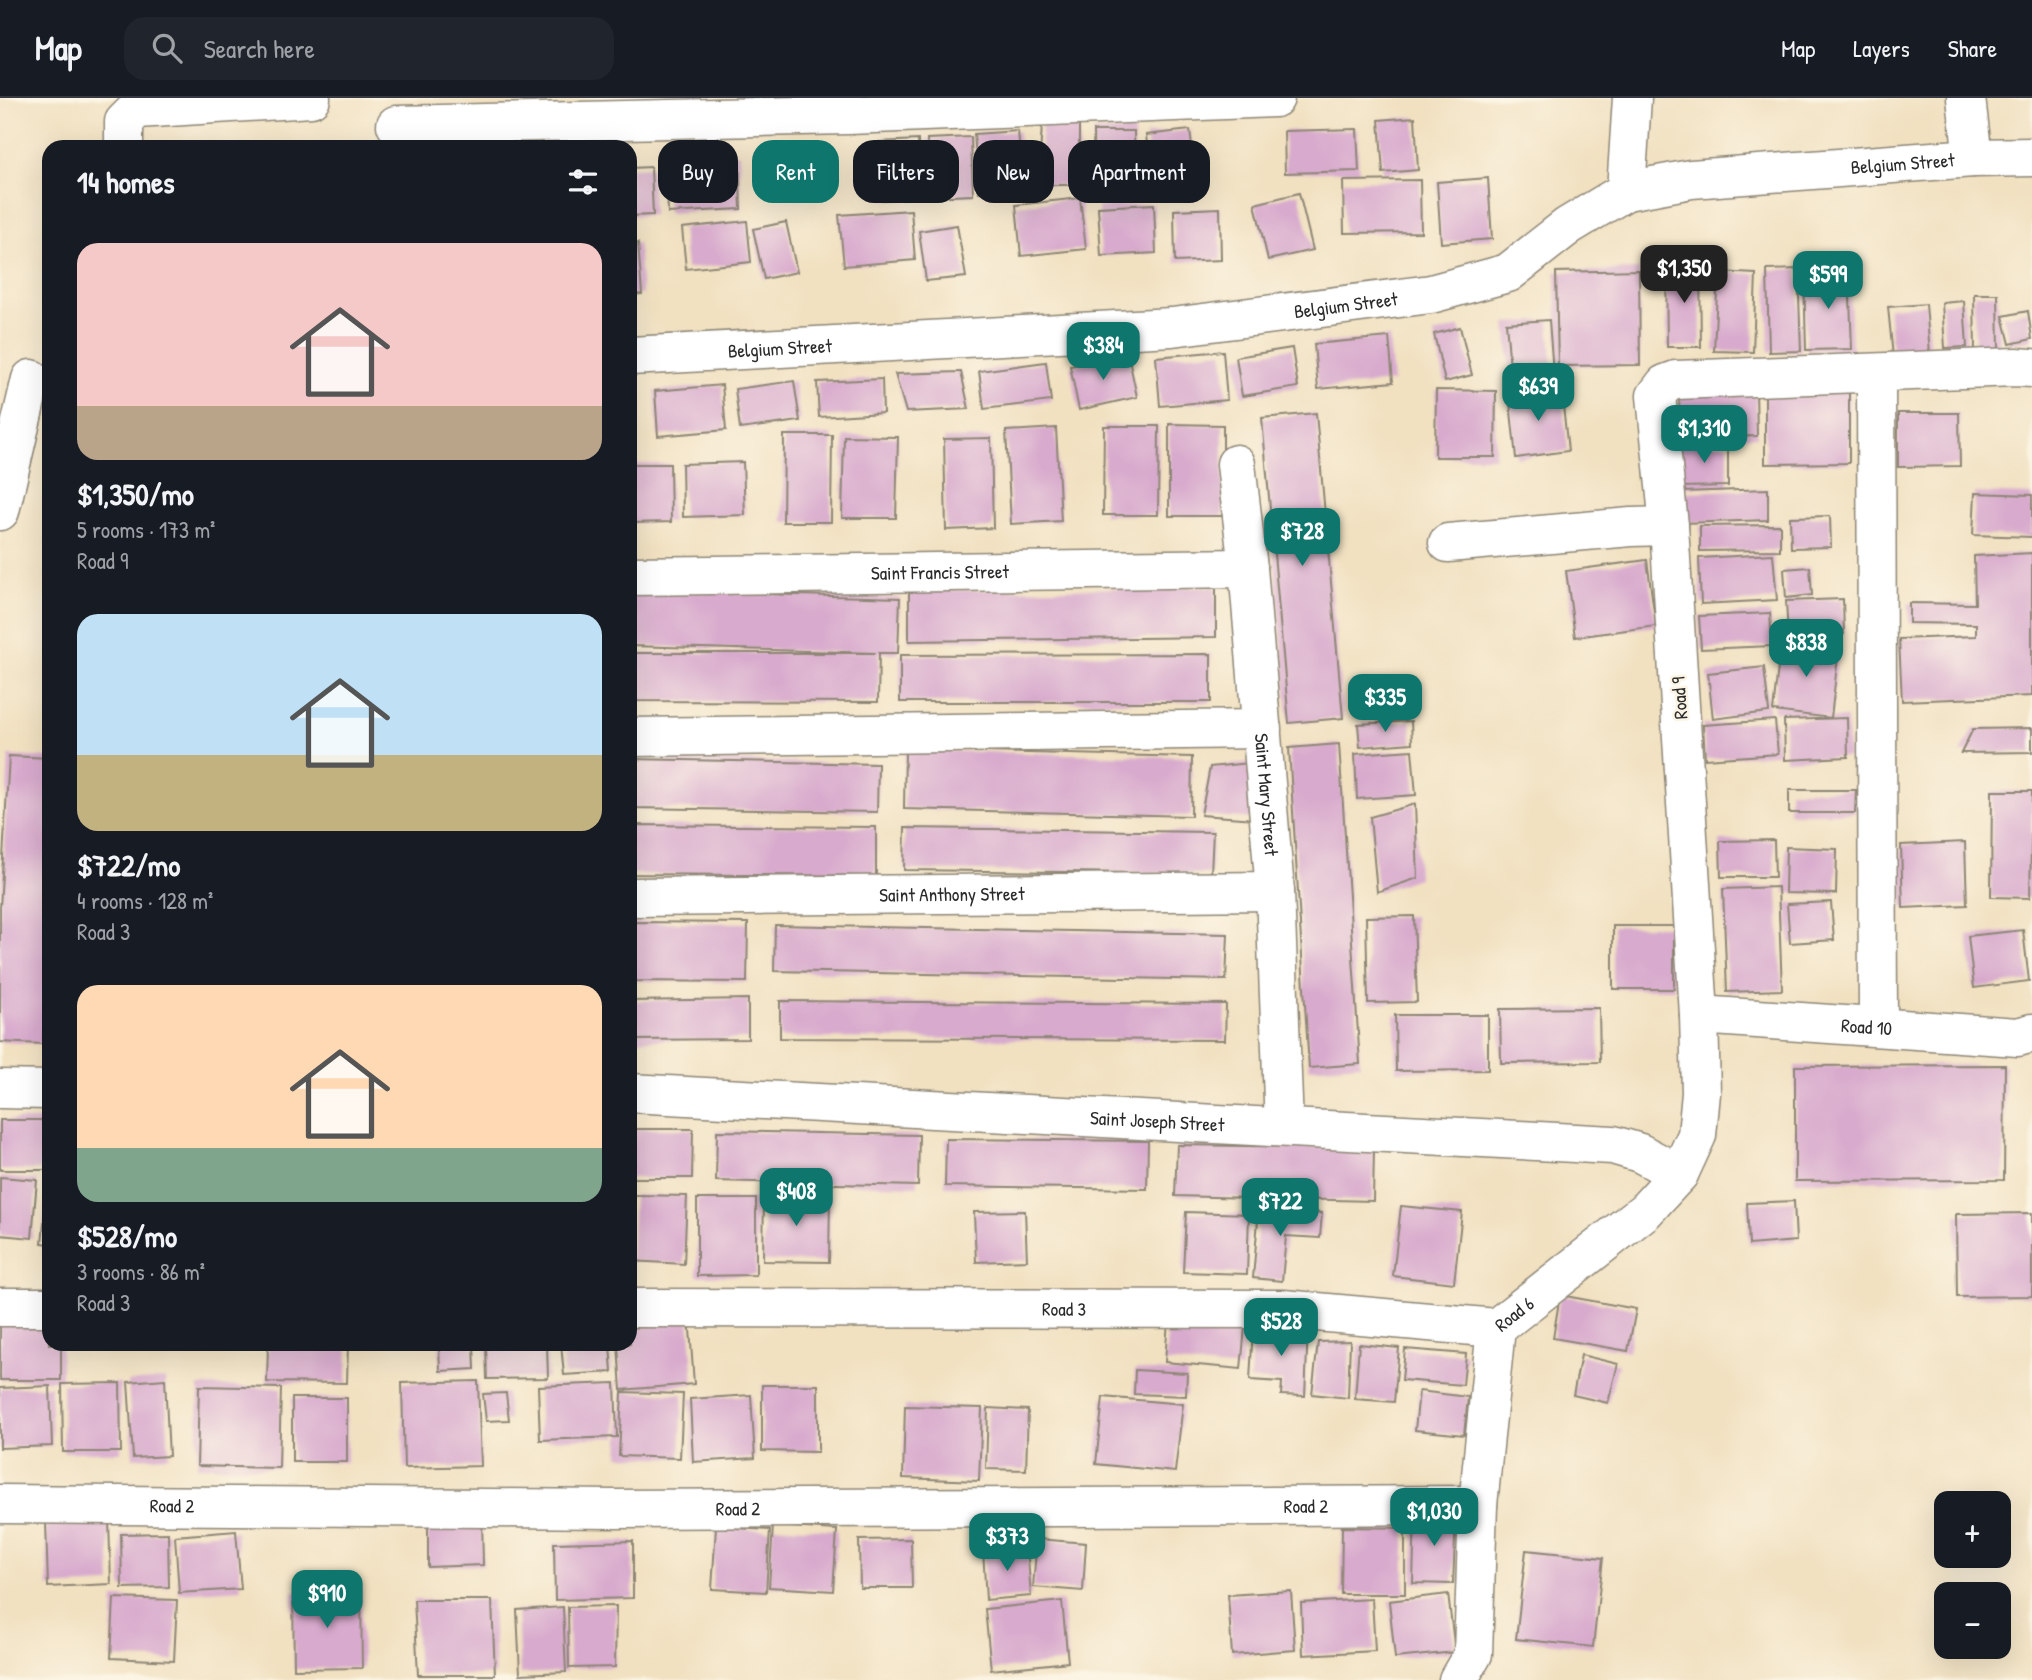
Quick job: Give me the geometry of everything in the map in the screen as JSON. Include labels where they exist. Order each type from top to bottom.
[{"type":"street","points":[[124,140],[124,122],[137,109],[311,98]]},
{"type":"street","points":[[395,123],[849,106],[1275,98]]},
{"type":"street","points":[[1626,191],[1632,98]]},
{"type":"street","points":[[1965,98],[1973,158]]},
{"type":"street","name":"Belgium Street","points":[[637,356],[1172,327],[1430,294],[1508,272],[1569,226],[1626,191],[1691,179],[1973,158],[2032,157]]},
{"type":"street","points":[[1878,1027],[1876,373],[2032,368]]},
{"type":"street","name":"Road 9","points":[[1699,1015],[1669,526],[1656,396],[1665,384],[1676,380],[1876,373]]},
{"type":"street","points":[[0,511],[27,380]]},
{"type":"street","name":"Saint Mary Street","points":[[1236,464],[1248,568],[1275,891],[1284,1126]]},
{"type":"street","points":[[1448,543],[1669,526]]},
{"type":"street","name":"Saint Francis Street","points":[[637,576],[1248,568]]},
{"type":"street","points":[[637,737],[1262,729]]},
{"type":"street","name":"Saint Anthony Street","points":[[637,897],[1275,891]]},
{"type":"street","name":"Road 10","points":[[1699,1015],[2018,1037],[2032,1033]]},
{"type":"street","name":"Road 6","points":[[1458,1680],[1473,1654],[1478,1506],[1496,1328],[1646,1211],[1679,1174],[1697,1135],[1701,1093],[1699,1015]]},
{"type":"street","points":[[0,1089],[42,1090]]},
{"type":"street","name":"Saint Joseph Street","points":[[637,1093],[1613,1145],[1640,1153],[1679,1174]]},
{"type":"street","points":[[0,1307],[42,1307]]},
{"type":"street","name":"Road 3","points":[[637,1308],[1283,1309],[1496,1328]]},
{"type":"street","name":"Road 2","points":[[0,1504],[613,1509],[1478,1506]]},
{"type":"building","points":[[1415,117],[1418,170],[1383,173],[1379,120]]},
{"type":"building","points":[[1042,125],[1079,125],[1079,140],[1068,140],[1068,185],[1054,185],[1054,140],[1041,140]]},
{"type":"building","points":[[1357,129],[1359,171],[1285,173],[1284,131]]},
{"type":"building","points":[[1190,130],[1191,140],[1147,140],[1146,135]]},
{"type":"building","points":[[1018,131],[1019,140],[975,140],[974,134]]},
{"type":"building","points":[[1093,131],[1134,131],[1134,140],[1093,140]]},
{"type":"building","points":[[971,137],[973,195],[959,196],[959,140],[927,139]]},
{"type":"building","points":[[738,153],[741,209],[668,213],[668,203],[738,203]]},
{"type":"building","points":[[651,167],[653,215],[637,216],[637,168]]},
{"type":"building","points":[[1488,178],[1492,239],[1441,243],[1437,182]]},
{"type":"building","points":[[1420,180],[1421,232],[1344,233],[1343,181]]},
{"type":"building","points":[[1299,193],[1313,250],[1268,260],[1255,204]]},
{"type":"building","points":[[1068,199],[1068,203],[1081,203],[1086,249],[1021,256],[1016,205],[1054,203]]},
{"type":"building","points":[[1154,204],[1156,253],[1101,256],[1098,207]]},
{"type":"building","points":[[1220,208],[1221,260],[1175,262],[1174,210]]},
{"type":"building","points":[[911,210],[915,260],[844,266],[839,215]]},
{"type":"building","points":[[747,221],[751,262],[686,269],[682,228]]},
{"type":"building","points":[[786,222],[797,272],[764,279],[753,229]]},
{"type":"building","points":[[957,225],[966,277],[926,281],[919,231]]},
{"type":"building","points":[[637,243],[642,294],[637,294]]},
{"type":"building","points":[[1666,263],[1700,263],[1701,347],[1667,347]]},
{"type":"building","points":[[1798,269],[1801,351],[1769,352],[1767,270]]},
{"type":"building","points":[[1639,270],[1640,365],[1558,366],[1556,272]]},
{"type":"building","points":[[1849,271],[1852,349],[1806,350],[1804,273]]},
{"type":"building","points":[[1718,272],[1756,274],[1753,352],[1714,351]]},
{"type":"building","points":[[1974,294],[1998,294],[1999,351],[1975,351]]},
{"type":"building","points":[[1964,301],[1967,347],[1945,348],[1942,303]]},
{"type":"building","points":[[1926,304],[1930,355],[1893,357],[1888,307]]},
{"type":"building","points":[[2028,311],[2032,339],[2010,344],[2003,316]]},
{"type":"building","points":[[1549,320],[1553,373],[1511,377],[1506,323]]},
{"type":"building","points":[[1460,327],[1472,375],[1445,382],[1434,334]]},
{"type":"building","points":[[1389,337],[1393,382],[1318,389],[1314,344]]},
{"type":"building","points":[[1292,348],[1298,387],[1242,396],[1236,357]]},
{"type":"building","points":[[1223,351],[1227,400],[1160,406],[1156,357]]},
{"type":"building","points":[[1128,354],[1137,397],[1079,410],[1070,366]]},
{"type":"building","points":[[1046,362],[1051,401],[984,409],[979,371]]},
{"type":"building","points":[[961,372],[969,409],[906,412],[895,374]]},
{"type":"building","points":[[882,379],[883,413],[819,417],[817,382]]},
{"type":"building","points":[[794,381],[800,421],[740,429],[735,389]]},
{"type":"building","points":[[722,385],[726,430],[658,436],[655,391]]},
{"type":"building","points":[[1561,388],[1568,451],[1516,458],[1509,393]]},
{"type":"building","points":[[1756,389],[1757,436],[1680,439],[1679,391]]},
{"type":"building","points":[[1765,389],[1849,389],[1849,463],[1765,464]]},
{"type":"building","points":[[1436,390],[1496,391],[1495,457],[1435,457]]},
{"type":"building","points":[[1316,413],[1343,718],[1289,723],[1262,418]]},
{"type":"building","points":[[1898,413],[1959,413],[1960,466],[1898,467]]},
{"type":"building","points":[[1169,424],[1223,425],[1223,516],[1169,516]]},
{"type":"building","points":[[1104,426],[1159,426],[1158,515],[1103,515]]},
{"type":"building","points":[[1056,428],[1061,521],[1011,524],[1006,431]]},
{"type":"building","points":[[784,435],[832,435],[831,522],[783,522]]},
{"type":"building","points":[[844,436],[898,437],[896,518],[842,518]]},
{"type":"building","points":[[991,438],[993,528],[946,530],[944,439]]},
{"type":"building","points":[[1680,444],[1728,444],[1728,486],[1680,487]]},
{"type":"building","points":[[743,462],[745,515],[683,517],[682,464]]},
{"type":"building","points":[[637,464],[670,464],[671,522],[637,523]]},
{"type":"building","points":[[1768,489],[1768,520],[1682,523],[1682,492]]},
{"type":"building","points":[[1975,493],[2032,495],[2032,537],[1973,535]]},
{"type":"building","points":[[1830,516],[1831,547],[1791,548],[1790,517]]},
{"type":"building","points":[[1780,525],[1780,550],[1700,551],[1700,526]]},
{"type":"building","points":[[2032,553],[2032,696],[1902,701],[1899,639],[1976,636],[1976,624],[1909,623],[1909,603],[1975,604],[1974,556]]},
{"type":"building","points":[[1773,554],[1777,600],[1701,604],[1699,558]]},
{"type":"building","points":[[1647,560],[1656,626],[1575,637],[1566,571]]},
{"type":"building","points":[[1810,567],[1812,595],[1786,598],[1784,569]]},
{"type":"building","points":[[1216,587],[1216,637],[909,641],[909,591]]},
{"type":"building","points":[[637,590],[900,598],[898,653],[879,653],[878,702],[637,701],[637,653],[876,653],[637,646]]},
{"type":"building","points":[[1843,599],[1844,634],[1788,636],[1786,601]]},
{"type":"building","points":[[1770,613],[1772,646],[1701,649],[1699,616]]},
{"type":"building","points":[[1781,641],[1839,647],[1831,718],[1773,711]]},
{"type":"building","points":[[1211,654],[1211,702],[900,702],[900,655]]},
{"type":"building","points":[[1764,667],[1769,712],[1713,719],[1708,673]]},
{"type":"building","points":[[1847,718],[1848,757],[1785,760],[1784,720]]},
{"type":"building","points":[[1775,720],[1778,754],[1705,759],[1703,725]]},
{"type":"building","points":[[1411,721],[1412,743],[1360,747],[1358,724]]},
{"type":"building","points":[[2032,728],[2032,752],[1961,753],[1973,729]]},
{"type":"building","points":[[1339,744],[1360,1064],[1309,1068],[1289,748]]},
{"type":"building","points":[[905,750],[1192,757],[1191,816],[904,809]]},
{"type":"building","points":[[1412,750],[1416,795],[1357,799],[1355,754]]},
{"type":"building","points":[[9,756],[42,758],[42,1044],[0,1042],[0,908]]},
{"type":"building","points":[[637,759],[878,764],[877,812],[637,808]]},
{"type":"building","points":[[1249,763],[1255,819],[1201,815],[1210,767]]},
{"type":"building","points":[[1789,790],[1856,790],[1855,813],[1789,813]]},
{"type":"building","points":[[1992,791],[2032,791],[2030,898],[1991,897]]},
{"type":"building","points":[[1415,804],[1418,878],[1377,892],[1370,817]]},
{"type":"building","points":[[637,825],[876,827],[876,876],[637,874]]},
{"type":"building","points":[[905,828],[1213,832],[1211,874],[904,870]]},
{"type":"building","points":[[1774,840],[1775,877],[1721,877],[1720,841]]},
{"type":"building","points":[[1965,842],[1967,905],[1903,908],[1901,845]]},
{"type":"building","points":[[1786,847],[1837,849],[1836,894],[1785,893]]},
{"type":"building","points":[[1778,887],[1782,990],[1727,992],[1723,889]]},
{"type":"building","points":[[1831,902],[1834,940],[1790,943],[1787,904]]},
{"type":"building","points":[[1414,916],[1417,1002],[1368,1003],[1366,917]]},
{"type":"building","points":[[637,922],[748,923],[747,982],[637,981]]},
{"type":"building","points":[[775,925],[1228,934],[1226,980],[774,971]]},
{"type":"building","points":[[1613,926],[1674,926],[1674,989],[1613,989]]},
{"type":"building","points":[[2023,930],[2029,981],[1974,988],[1968,936]]},
{"type":"building","points":[[748,999],[748,1039],[637,1040],[637,1001]]},
{"type":"building","points":[[780,1001],[1226,1004],[1225,1040],[780,1038]]},
{"type":"building","points":[[1599,1008],[1600,1062],[1501,1063],[1500,1009]]},
{"type":"building","points":[[1395,1015],[1488,1015],[1488,1070],[1396,1071]]},
{"type":"building","points":[[2005,1065],[2004,1180],[1795,1181],[1795,1066]]},
{"type":"building","points":[[0,1120],[42,1120],[42,1170],[0,1170]]},
{"type":"building","points":[[637,1129],[693,1129],[692,1178],[637,1178]]},
{"type":"building","points":[[717,1131],[919,1135],[918,1186],[716,1181]]},
{"type":"building","points":[[946,1139],[1148,1141],[1147,1189],[945,1186]]},
{"type":"building","points":[[1177,1145],[1374,1148],[1373,1201],[1175,1196]]},
{"type":"building","points":[[0,1177],[37,1180],[32,1238],[0,1235]]},
{"type":"building","points":[[637,1195],[687,1196],[684,1264],[637,1261]]},
{"type":"building","points":[[764,1195],[830,1196],[829,1262],[763,1261]]},
{"type":"building","points":[[697,1199],[756,1199],[756,1275],[697,1276]]},
{"type":"building","points":[[1794,1201],[1796,1241],[1749,1245],[1747,1203]]},
{"type":"building","points":[[1401,1206],[1462,1212],[1454,1283],[1393,1276]]},
{"type":"building","points":[[1259,1208],[1322,1213],[1320,1238],[1286,1236],[1282,1281],[1253,1278]]},
{"type":"building","points":[[1025,1211],[1027,1260],[976,1262],[974,1212]]},
{"type":"building","points":[[1186,1212],[1249,1214],[1247,1274],[1183,1272]]},
{"type":"building","points":[[2032,1213],[2032,1296],[1957,1297],[1956,1214]]},
{"type":"building","points":[[1560,1295],[1636,1309],[1628,1351],[1553,1338]]},
{"type":"building","points":[[0,1316],[42,1316],[42,1351],[61,1351],[61,1380],[0,1380]]},
{"type":"building","points":[[689,1316],[694,1384],[621,1390],[618,1351],[637,1351],[637,1320]]},
{"type":"building","points":[[1168,1320],[1245,1327],[1241,1369],[1165,1362]]},
{"type":"building","points":[[1253,1327],[1308,1329],[1305,1396],[1281,1395],[1282,1382],[1250,1380]]},
{"type":"building","points":[[1350,1341],[1348,1398],[1312,1394],[1318,1342]]},
{"type":"building","points":[[1359,1344],[1399,1348],[1394,1402],[1355,1399]]},
{"type":"building","points":[[1405,1349],[1466,1354],[1463,1385],[1402,1380]]},
{"type":"building","points":[[268,1351],[348,1351],[347,1383],[267,1382]]},
{"type":"building","points":[[439,1351],[474,1351],[475,1369],[440,1371]]},
{"type":"building","points":[[486,1351],[547,1351],[548,1378],[487,1379]]},
{"type":"building","points":[[562,1351],[610,1351],[612,1372],[564,1375]]},
{"type":"building","points":[[1581,1355],[1618,1364],[1608,1403],[1573,1395]]},
{"type":"building","points":[[1135,1370],[1187,1373],[1186,1396],[1134,1394]]},
{"type":"building","points":[[165,1379],[169,1456],[133,1458],[128,1382]]},
{"type":"building","points":[[478,1381],[481,1466],[404,1468],[402,1383]]},
{"type":"building","points":[[120,1383],[121,1452],[63,1452],[62,1384]]},
{"type":"building","points":[[615,1383],[617,1437],[540,1440],[538,1386]]},
{"type":"building","points":[[762,1385],[818,1385],[818,1452],[762,1451]]},
{"type":"building","points":[[50,1386],[52,1446],[0,1448],[0,1388]]},
{"type":"building","points":[[199,1386],[281,1388],[279,1468],[197,1466]]},
{"type":"building","points":[[1419,1391],[1468,1397],[1464,1435],[1415,1430]]},
{"type":"building","points":[[622,1392],[683,1394],[680,1458],[619,1456]]},
{"type":"building","points":[[506,1393],[509,1420],[486,1421],[483,1394]]},
{"type":"building","points":[[751,1395],[755,1458],[693,1462],[690,1399]]},
{"type":"building","points":[[1103,1397],[1183,1404],[1175,1472],[1096,1464]]},
{"type":"building","points":[[292,1398],[347,1398],[347,1462],[292,1462]]},
{"type":"building","points":[[905,1406],[982,1408],[979,1481],[903,1478]]},
{"type":"building","points":[[988,1408],[1028,1410],[1026,1470],[986,1469]]},
{"type":"building","points":[[1415,1512],[1456,1514],[1453,1584],[1413,1583]]},
{"type":"building","points":[[482,1518],[483,1565],[428,1567],[428,1519]]},
{"type":"building","points":[[109,1520],[111,1584],[48,1587],[46,1522]]},
{"type":"building","points":[[773,1526],[837,1530],[833,1591],[769,1587]]},
{"type":"building","points":[[716,1527],[770,1530],[766,1592],[712,1589]]},
{"type":"building","points":[[1342,1527],[1405,1528],[1405,1594],[1341,1594]]},
{"type":"building","points":[[236,1531],[241,1589],[179,1593],[175,1536]]},
{"type":"building","points":[[168,1533],[169,1587],[122,1588],[121,1534]]},
{"type":"building","points":[[911,1539],[912,1588],[860,1588],[859,1540]]},
{"type":"building","points":[[1037,1539],[1086,1543],[1083,1591],[1033,1587]]},
{"type":"building","points":[[633,1541],[633,1598],[555,1600],[554,1543]]},
{"type":"building","points":[[1027,1547],[1031,1596],[986,1600],[983,1550]]},
{"type":"building","points":[[1526,1550],[1603,1558],[1593,1647],[1516,1639]]},
{"type":"building","points":[[1291,1591],[1295,1650],[1232,1655],[1228,1595]]},
{"type":"building","points":[[293,1592],[361,1592],[362,1668],[294,1669]]},
{"type":"building","points":[[1448,1594],[1455,1652],[1395,1658],[1389,1601]]},
{"type":"building","points":[[114,1598],[177,1600],[174,1661],[111,1658]]},
{"type":"building","points":[[1372,1599],[1375,1651],[1303,1655],[1301,1603]]},
{"type":"building","points":[[414,1600],[492,1600],[495,1675],[418,1675]]},
{"type":"building","points":[[1062,1601],[1068,1662],[991,1670],[985,1609]]},
{"type":"building","points":[[616,1606],[615,1667],[569,1668],[568,1607]]},
{"type":"building","points":[[563,1607],[566,1672],[520,1674],[517,1610]]}]
